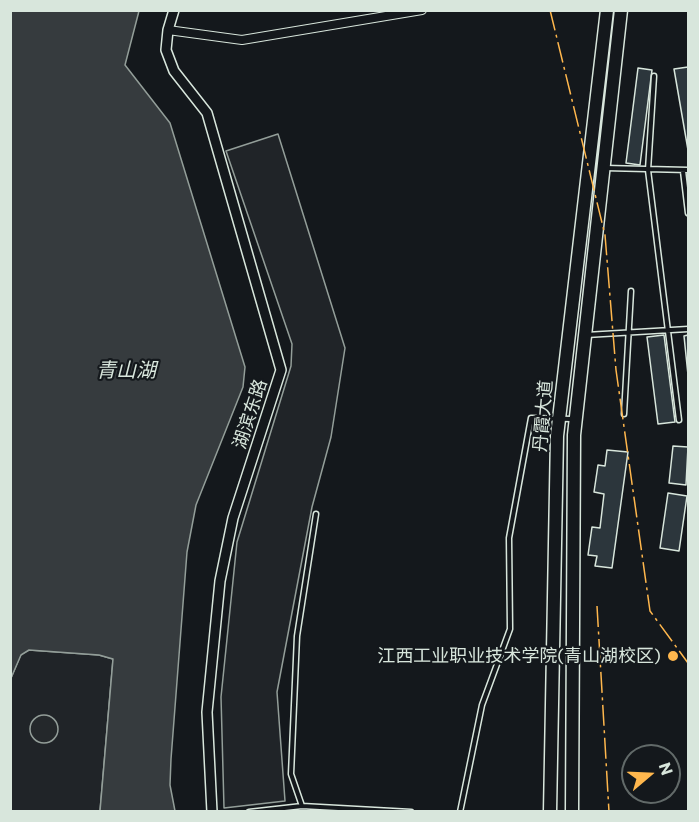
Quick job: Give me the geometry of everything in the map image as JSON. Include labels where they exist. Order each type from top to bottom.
[{"type":"main road","name":"丹霞大道","points":[[550,812],[559,419],[606,27],[605,10]]},
{"type":"main road","name":"丹霞大道","points":[[572,812],[576,419],[620,27],[620,10]]},
{"type":"street","name":"湖滨东路","points":[[174,10],[168,30],[166,50],[174,71],[207,113],[281,370],[233,518],[220,581],[207,712],[212,812]]},
{"type":"street","points":[[168,30],[242,40],[422,10]]},
{"type":"lane","points":[[654,76],[648,170],[678,420]]},
{"type":"lane","points":[[604,168],[688,170]]},
{"type":"lane","points":[[683,171],[688,213]]},
{"type":"lane","points":[[624,414],[632,291]]},
{"type":"lane","points":[[585,334],[688,329]]},
{"type":"lane","points":[[460,812],[483,705],[510,629],[509,538],[531,418],[576,419]]},
{"type":"lane","points":[[302,806],[291,774],[297,636],[316,514]]},
{"type":"lane","points":[[249,812],[302,806],[411,812]]},
{"type":"shaded area","points":[[278,134],[345,348],[331,437],[312,507],[277,692],[285,801],[224,808],[221,697],[237,542],[291,366],[292,344],[226,151]]},
{"type":"shaded area","points":[[29,650],[99,655],[113,659],[100,811],[11,812],[11,678],[21,654]]},
{"type":"shaded area","points":[[44,715],[54,719],[58,729],[54,739],[44,743],[34,739],[30,729],[34,719]]},
{"type":"water","name":"青山湖","points":[[11,10],[139,11],[125,65],[170,123],[245,367],[243,387],[196,505],[187,552],[171,759],[170,785],[175,811],[100,811],[113,659],[99,655],[29,650],[21,655],[11,678]]},
{"type":"building","points":[[688,67],[688,150],[674,69]]},
{"type":"building","points":[[638,68],[652,70],[640,165],[626,163]]},
{"type":"building","points":[[664,335],[675,422],[658,424],[647,337]]},
{"type":"building","points":[[688,335],[688,375],[684,336]]},
{"type":"building","points":[[673,446],[688,447],[686,485],[669,483]]},
{"type":"building","points":[[607,450],[628,452],[612,568],[595,566],[597,556],[588,555],[592,527],[600,528],[604,494],[594,492],[598,465],[605,466]]},
{"type":"building","points":[[668,493],[687,496],[679,551],[660,548]]},
{"type":"power","points":[[550,10],[605,235],[616,370],[650,611],[688,663]]},
{"type":"power","points":[[597,606],[609,812]]},
{"type":"place","name":"江西工业职业技术学院(青山湖校区)","points":[[673,656]]}]
